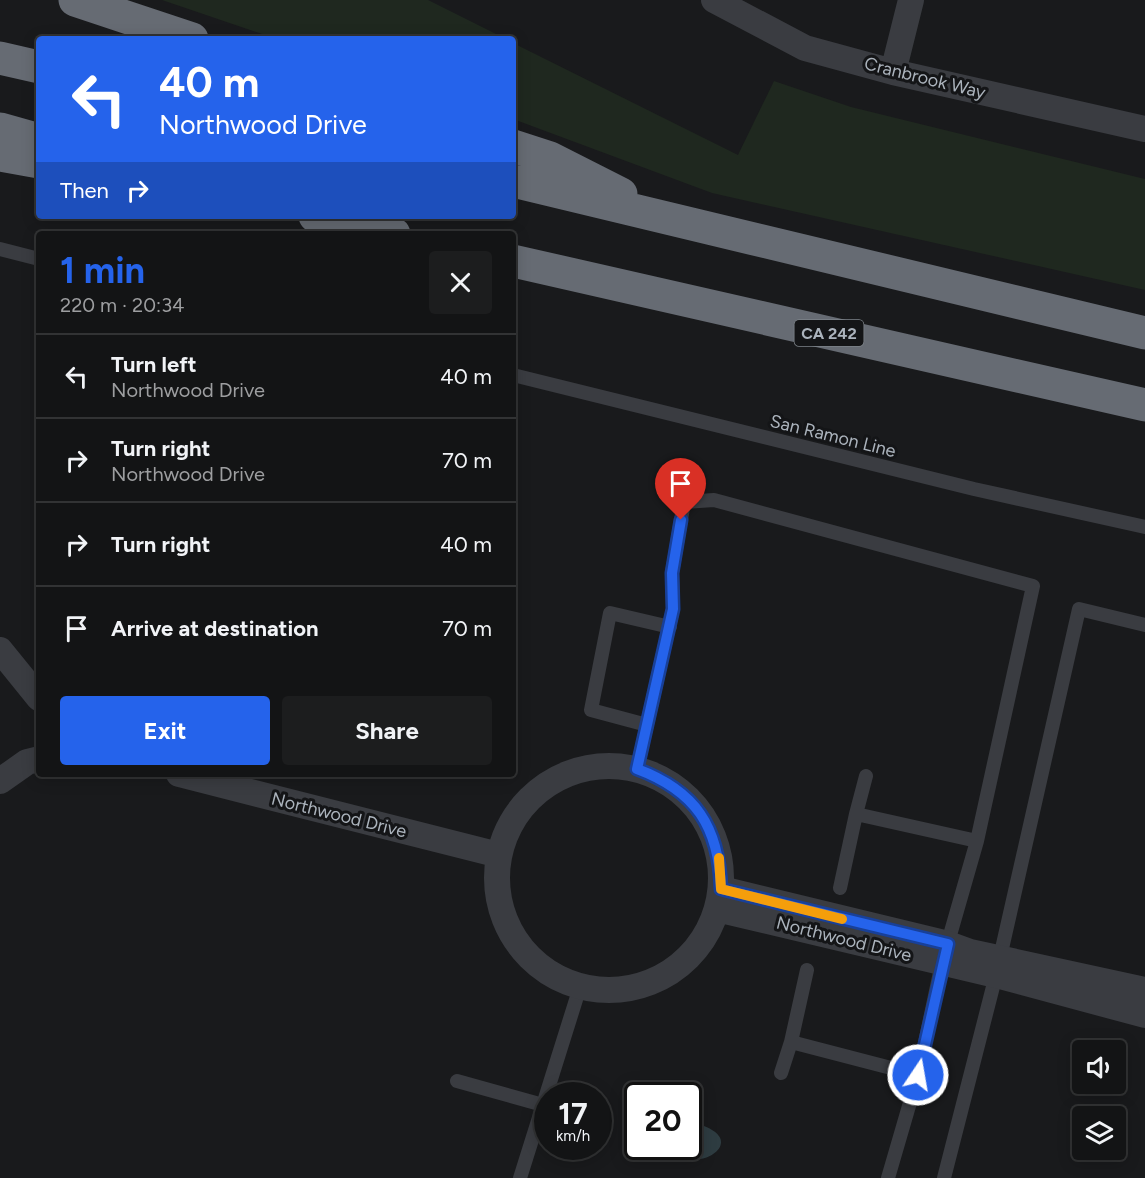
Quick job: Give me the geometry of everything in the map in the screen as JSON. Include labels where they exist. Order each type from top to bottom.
[{"type":"highway","points":[[75,0],[183,36]]},
{"type":"highway","points":[[0,58],[36,66]]},
{"type":"highway","points":[[0,129],[36,139]]},
{"type":"highway","points":[[516,147],[550,158],[671,219]]},
{"type":"highway","points":[[0,155],[36,161]]},
{"type":"highway","points":[[516,182],[1145,333]]},
{"type":"highway","points":[[328,219],[381,231]]},
{"type":"highway","name":"CA 242","points":[[516,262],[1145,405]]},
{"type":"street","name":"Cranbrook Way","points":[[714,0],[805,48],[893,72],[1145,129]]},
{"type":"street","points":[[893,72],[911,0]]},
{"type":"street","points":[[0,650],[36,694]]},
{"type":"street","points":[[0,781],[27,762],[36,760]]},
{"type":"street","points":[[607,765],[637,769],[662,778],[683,794],[701,813],[714,837],[720,863],[719,899],[702,940],[679,966],[649,983],[614,990],[580,987],[549,973],[524,951],[506,922],[497,889],[499,855],[509,827],[526,802],[549,782],[577,770],[607,765]]},
{"type":"street","name":"Northwood Drive","points":[[191,777],[499,855]]},
{"type":"street","name":"Northwood Drive","points":[[719,899],[998,966],[1145,990]]},
{"type":"street","name":"Northwood Drive","points":[[998,966],[1145,1015]]},
{"type":"lane","points":[[0,249],[36,258]]},
{"type":"lane","name":"San Ramon Line","points":[[516,376],[974,489],[1145,527]]},
{"type":"lane","points":[[637,769],[670,627],[673,609],[672,573],[684,502],[714,500],[1033,586],[977,842],[945,954],[918,1075],[888,1178]]},
{"type":"lane","points":[[944,1178],[998,966],[1079,609],[1145,625]]},
{"type":"lane","points":[[647,725],[591,710],[610,614],[670,627]]},
{"type":"lane","points":[[840,888],[866,776]]},
{"type":"lane","points":[[856,814],[977,842]]},
{"type":"lane","points":[[781,1073],[791,1042],[807,970]]},
{"type":"lane","points":[[550,1082],[580,987]]},
{"type":"lane","points":[[791,1042],[918,1075]]},
{"type":"lane","points":[[457,1081],[534,1102]]},
{"type":"lane","points":[[520,1178],[534,1134]]},
{"type":"shaded area","points":[[162,0],[428,0],[500,36],[268,36]]},
{"type":"shaded area","points":[[516,44],[738,155],[774,81],[851,107],[1145,179],[1145,290],[712,193],[516,120]]},
{"type":"shaded area","points":[[702,1127],[717,1134],[721,1142],[719,1149],[702,1159]]},
{"type":"slow traffic","points":[[719,858],[721,889],[842,919]]},
{"type":"route","points":[[681,520],[672,573],[673,609],[637,769],[662,778],[683,794],[701,813],[714,837],[720,863],[721,889],[948,944],[918,1075]]}]
